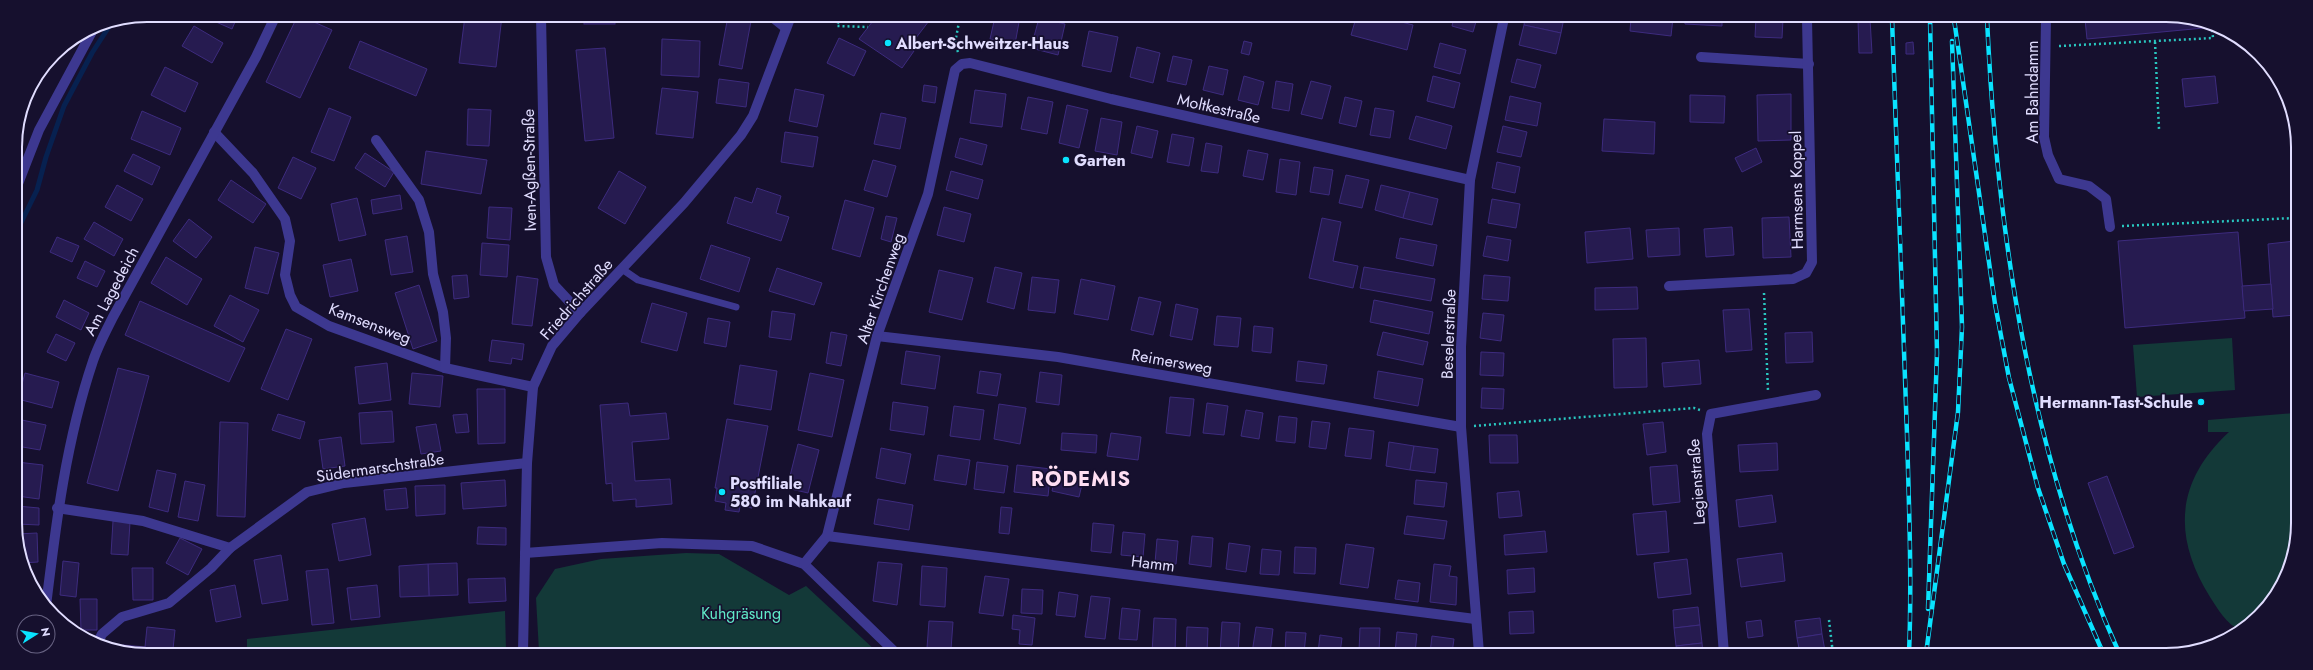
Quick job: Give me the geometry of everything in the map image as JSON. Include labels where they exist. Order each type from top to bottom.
[{"type":"street","name":"Am Lagedeich","points":[[47,597],[57,508],[73,429],[93,360],[113,317],[256,57],[273,22]]},
{"type":"street","name":"Iven-Agßen-Straße","points":[[541,22],[546,257],[554,285],[580,313]]},
{"type":"street","points":[[778,22],[786,28]]},
{"type":"street","name":"Friedrichstraße","points":[[523,648],[527,463],[533,387],[552,346],[580,313],[684,203],[741,136],[753,116],[788,22]]},
{"type":"street","name":"Beselerstraße","points":[[1478,648],[1461,427],[1461,348],[1470,180],[1503,22]]},
{"type":"street","name":"Harmsens Koppel","points":[[1669,286],[1793,279],[1806,273],[1812,262],[1807,22]]},
{"type":"street","name":"Am Bahndamm","points":[[2046,22],[2047,47],[2044,137],[2048,155],[2059,179],[2089,186],[2106,199],[2110,227]]},
{"type":"street","points":[[22,174],[39,130],[89,37]]},
{"type":"street","points":[[1701,57],[1809,64]]},
{"type":"street","name":"Moltkestraße","points":[[962,64],[970,63],[1111,99],[1470,180]]},
{"type":"street","name":"Alter Kirchenweg","points":[[804,564],[826,536],[877,336],[928,194],[955,70],[962,64]]},
{"type":"street","name":"Kamsensweg","points":[[214,132],[253,173],[285,219],[290,241],[285,275],[290,295],[296,307],[329,326],[446,368],[533,387]]},
{"type":"street","points":[[376,140],[419,200],[429,232],[433,274],[443,312],[446,338],[446,368]]},
{"type":"street","name":"Reimersweg","points":[[877,336],[1058,356],[1461,427]]},
{"type":"street","points":[[1711,414],[1816,394]]},
{"type":"street","name":"Legienstraße","points":[[1711,414],[1707,434],[1724,648]]},
{"type":"street","name":"Südermarschstraße","points":[[100,638],[102,634],[122,617],[169,603],[211,568],[230,548],[308,492],[344,483],[527,463]]},
{"type":"street","points":[[57,508],[143,521],[230,548]]},
{"type":"street","name":"Hamm","points":[[826,536],[1475,619]]},
{"type":"street","points":[[525,554],[662,543],[752,546],[804,564],[891,648]]},
{"type":"lane","points":[[622,269],[638,280],[736,307]]},
{"type":"path","points":[[838,22],[837,26],[868,27]]},
{"type":"path","points":[[959,22],[955,44],[962,64]]},
{"type":"path","points":[[2047,47],[2213,38],[2212,31]]},
{"type":"path","points":[[2155,42],[2159,128]]},
{"type":"path","points":[[2110,227],[2291,218]]},
{"type":"path","points":[[1763,280],[1768,403]]},
{"type":"path","points":[[1461,427],[1694,408],[1711,414]]},
{"type":"path","points":[[1829,620],[1832,648]]},
{"type":"green space","points":[[2232,338],[2235,390],[2137,397],[2133,345]]},
{"type":"green space","points":[[2291,413],[2291,523],[2287,555],[2274,585],[2265,599],[2248,617],[2234,627],[2223,616],[2216,606],[2198,574],[2189,552],[2185,531],[2185,510],[2190,490],[2198,470],[2211,451],[2229,432],[2208,432],[2208,420]]},
{"type":"green space","name":"Kuhgräsung","points":[[686,553],[719,554],[789,595],[806,586],[873,648],[539,648],[536,598],[555,569],[601,559]]},
{"type":"green space","points":[[505,611],[506,648],[247,648],[247,639]]},
{"type":"building","points":[[216,22],[235,22],[232,29]]},
{"type":"building","points":[[295,22],[314,22],[332,30],[300,98],[266,82]]},
{"type":"building","points":[[464,22],[501,22],[496,67],[459,63]]},
{"type":"building","points":[[584,22],[615,22],[615,24],[584,24]]},
{"type":"building","points":[[727,22],[751,22],[742,69],[719,65]]},
{"type":"building","name":"Albert-Schweitzer-Haus","points":[[872,22],[928,22],[909,47],[914,51],[902,68],[859,39]]},
{"type":"building","points":[[994,22],[1019,22],[1015,44],[990,39]]},
{"type":"building","points":[[1038,22],[1056,22],[1065,24],[1058,55],[1031,48]]},
{"type":"building","points":[[1355,22],[1401,22],[1413,25],[1407,50],[1351,35]]},
{"type":"building","points":[[1453,22],[1476,22],[1473,32],[1452,26]]},
{"type":"building","points":[[1524,22],[1563,22],[1561,33],[1524,25]]},
{"type":"building","points":[[1631,22],[1673,22],[1671,36],[1630,31]]},
{"type":"building","points":[[1685,22],[1722,22],[1722,26],[1685,24]]},
{"type":"building","points":[[1756,22],[1783,22],[1782,38],[1755,37]]},
{"type":"building","points":[[1858,22],[1870,22],[1872,53],[1859,53]]},
{"type":"building","points":[[2085,22],[2166,22],[2182,23],[2203,28],[2087,39]]},
{"type":"building","points":[[1524,25],[1561,33],[1556,54],[1519,45]]},
{"type":"building","points":[[194,26],[223,43],[212,63],[182,46]]},
{"type":"building","points":[[1089,31],[1118,37],[1111,72],[1082,66]]},
{"type":"building","points":[[839,38],[866,51],[854,76],[827,63]]},
{"type":"building","points":[[662,39],[700,41],[699,77],[661,75]]},
{"type":"building","points":[[360,41],[427,69],[416,96],[349,68]]},
{"type":"building","points":[[1244,41],[1252,43],[1249,55],[1241,53]]},
{"type":"building","points":[[1913,42],[1914,54],[1906,54],[1906,43]]},
{"type":"building","points":[[1440,43],[1466,50],[1460,74],[1434,67]]},
{"type":"building","points":[[1137,47],[1160,53],[1153,83],[1130,77]]},
{"type":"building","points":[[605,48],[614,138],[585,141],[576,50]]},
{"type":"building","points":[[1173,56],[1192,60],[1186,85],[1167,81]]},
{"type":"building","points":[[1517,59],[1541,65],[1535,88],[1511,82]]},
{"type":"building","points":[[1209,66],[1228,70],[1223,95],[1203,90]]},
{"type":"building","points":[[165,67],[198,83],[185,112],[151,95]]},
{"type":"building","points":[[1244,76],[1264,82],[1258,105],[1238,100]]},
{"type":"building","points":[[1433,76],[1460,83],[1454,108],[1427,101]]},
{"type":"building","points":[[2215,76],[2218,103],[2185,107],[2182,79]]},
{"type":"building","points":[[719,79],[749,83],[746,107],[716,103]]},
{"type":"building","points":[[1276,81],[1293,84],[1289,111],[1272,108]]},
{"type":"building","points":[[1311,81],[1331,86],[1322,119],[1301,114]]},
{"type":"building","points":[[924,85],[937,87],[935,103],[922,101]]},
{"type":"building","points":[[662,88],[698,92],[693,138],[656,134]]},
{"type":"building","points":[[795,89],[824,95],[817,127],[789,121]]},
{"type":"building","points":[[975,90],[1006,94],[1002,127],[970,123]]},
{"type":"building","points":[[1791,94],[1791,140],[1758,141],[1757,95]]},
{"type":"building","points":[[1690,95],[1725,96],[1724,123],[1690,122]]},
{"type":"building","points":[[1510,96],[1541,103],[1537,126],[1505,120]]},
{"type":"building","points":[[1028,97],[1053,102],[1047,134],[1021,129]]},
{"type":"building","points":[[1345,97],[1362,101],[1356,127],[1339,123]]},
{"type":"building","points":[[1067,105],[1088,110],[1079,148],[1059,143]]},
{"type":"building","points":[[329,108],[351,117],[334,161],[311,152]]},
{"type":"building","points":[[1375,108],[1394,111],[1390,138],[1370,135]]},
{"type":"building","points":[[468,109],[491,110],[489,146],[467,145]]},
{"type":"building","points":[[142,111],[181,128],[170,155],[131,139]]},
{"type":"building","points":[[881,113],[906,118],[900,149],[874,144]]},
{"type":"building","points":[[1416,116],[1452,126],[1446,149],[1409,139]]},
{"type":"building","points":[[1101,118],[1122,122],[1117,155],[1095,151]]},
{"type":"building","points":[[1604,119],[1655,122],[1654,154],[1602,151]]},
{"type":"building","points":[[1137,126],[1158,131],[1152,158],[1131,153]]},
{"type":"building","points":[[1503,126],[1527,132],[1521,157],[1497,152]]},
{"type":"building","points":[[785,132],[818,137],[813,167],[781,162]]},
{"type":"building","points":[[1172,134],[1194,138],[1189,166],[1167,162]]},
{"type":"building","points":[[960,138],[987,145],[982,165],[955,157]]},
{"type":"building","points":[[1206,143],[1222,146],[1218,173],[1201,171]]},
{"type":"building","points":[[1756,148],[1762,162],[1742,172],[1735,158]]},
{"type":"building","points":[[1248,150],[1268,154],[1263,180],[1243,176]]},
{"type":"building","points":[[426,151],[487,160],[481,194],[421,184]]},
{"type":"building","points":[[365,153],[394,172],[385,187],[355,168]]},
{"type":"building","points":[[133,154],[160,167],[152,185],[124,171]]},
{"type":"building","points":[[293,157],[316,168],[301,199],[278,188]]},
{"type":"building","points":[[1280,159],[1300,162],[1296,195],[1276,192]]},
{"type":"building","points":[[873,160],[896,166],[887,197],[864,190]]},
{"type":"building","points":[[1497,162],[1520,167],[1515,193],[1492,188]]},
{"type":"building","points":[[1314,167],[1333,170],[1329,195],[1310,192]]},
{"type":"building","points":[[619,171],[646,187],[625,224],[598,208]]},
{"type":"building","points":[[951,171],[983,180],[978,199],[946,190]]},
{"type":"building","points":[[1346,175],[1369,180],[1362,208],[1339,203]]},
{"type":"building","points":[[231,180],[266,204],[253,223],[218,200]]},
{"type":"building","points":[[117,185],[143,199],[131,221],[105,207]]},
{"type":"building","points":[[1381,185],[1410,192],[1403,218],[1375,210]]},
{"type":"building","points":[[757,188],[781,196],[776,213],[789,217],[781,241],[727,223],[735,197],[752,203]]},
{"type":"building","points":[[1410,192],[1438,199],[1432,225],[1403,218]]},
{"type":"building","points":[[400,195],[402,209],[373,214],[371,200]]},
{"type":"building","points":[[357,198],[366,235],[339,241],[331,204]]},
{"type":"building","points":[[1492,199],[1520,204],[1516,228],[1488,223]]},
{"type":"building","points":[[845,200],[874,208],[860,257],[832,249]]},
{"type":"building","points":[[489,207],[512,208],[510,240],[487,238]]},
{"type":"building","points":[[944,207],[971,214],[964,242],[937,235]]},
{"type":"building","points":[[886,216],[897,218],[891,242],[881,239]]},
{"type":"building","points":[[1789,217],[1791,257],[1763,258],[1762,218]]},
{"type":"building","points":[[1322,218],[1341,222],[1333,261],[1358,266],[1353,288],[1309,278]]},
{"type":"building","points":[[189,219],[212,237],[196,258],[173,241]]},
{"type":"building","points":[[94,222],[123,239],[114,256],[84,239]]},
{"type":"building","points":[[1732,227],[1734,255],[1706,257],[1704,229]]},
{"type":"building","points":[[1630,228],[1633,259],[1587,263],[1585,232]]},
{"type":"building","points":[[1679,228],[1680,255],[1648,257],[1646,230]]},
{"type":"building","points":[[2238,232],[2245,318],[2125,328],[2118,241]]},
{"type":"building","points":[[407,236],[413,272],[391,275],[385,240]]},
{"type":"building","points":[[1487,236],[1511,240],[1508,261],[1483,256]]},
{"type":"building","points":[[57,237],[79,246],[72,262],[50,252]]},
{"type":"building","points":[[1400,238],[1437,245],[1433,266],[1396,258]]},
{"type":"building","points":[[2291,241],[2291,315],[2273,317],[2268,244]]},
{"type":"building","points":[[482,243],[509,245],[507,277],[480,275]]},
{"type":"building","points":[[711,245],[750,258],[739,292],[700,279]]},
{"type":"building","points":[[255,247],[279,253],[268,294],[245,288]]},
{"type":"building","points":[[166,257],[202,279],[187,305],[151,283]]},
{"type":"building","points":[[351,259],[358,291],[330,297],[323,265]]},
{"type":"building","points":[[85,261],[105,271],[97,287],[77,278]]},
{"type":"building","points":[[995,267],[1022,273],[1014,309],[987,302]]},
{"type":"building","points":[[1364,267],[1435,279],[1431,301],[1360,288]]},
{"type":"building","points":[[777,268],[822,283],[814,305],[769,291]]},
{"type":"building","points":[[939,270],[973,278],[962,320],[929,312]]},
{"type":"building","points":[[467,275],[469,297],[454,299],[452,276]]},
{"type":"building","points":[[1484,275],[1510,277],[1508,301],[1482,299]]},
{"type":"building","points":[[517,276],[538,279],[532,326],[512,324]]},
{"type":"building","points":[[1032,277],[1059,280],[1055,313],[1028,310]]},
{"type":"building","points":[[1081,279],[1115,286],[1108,320],[1074,314]]},
{"type":"building","points":[[2271,284],[2273,309],[2244,311],[2242,286]]},
{"type":"building","points":[[419,285],[437,341],[413,349],[395,293]]},
{"type":"building","points":[[1637,287],[1638,309],[1595,310],[1595,288]]},
{"type":"building","points":[[230,295],[259,310],[243,342],[214,326]]},
{"type":"building","points":[[1139,297],[1161,302],[1153,335],[1131,330]]},
{"type":"building","points":[[64,300],[89,313],[81,330],[56,317]]},
{"type":"building","points":[[1374,300],[1433,312],[1429,334],[1370,322]]},
{"type":"building","points":[[140,301],[245,348],[229,382],[125,335]]},
{"type":"building","points":[[652,303],[687,313],[677,351],[641,342]]},
{"type":"building","points":[[1176,304],[1198,309],[1192,340],[1170,336]]},
{"type":"building","points":[[1749,309],[1752,350],[1726,352],[1723,310]]},
{"type":"building","points":[[772,311],[795,314],[791,340],[769,337]]},
{"type":"building","points":[[1483,313],[1504,315],[1501,341],[1480,338]]},
{"type":"building","points":[[1217,316],[1241,318],[1238,347],[1214,345]]},
{"type":"building","points":[[708,318],[730,322],[726,347],[704,343]]},
{"type":"building","points":[[1254,326],[1273,328],[1271,353],[1252,351]]},
{"type":"building","points":[[286,329],[312,339],[288,400],[261,389]]},
{"type":"building","points":[[831,332],[847,335],[841,366],[826,363]]},
{"type":"building","points":[[1383,332],[1428,342],[1423,365],[1377,355]]},
{"type":"building","points":[[1812,332],[1813,362],[1786,363],[1785,333]]},
{"type":"building","points":[[56,334],[75,343],[66,361],[47,352]]},
{"type":"building","points":[[1646,338],[1647,387],[1614,388],[1613,339]]},
{"type":"building","points":[[492,340],[524,344],[522,360],[512,358],[511,364],[489,361]]},
{"type":"building","points":[[906,351],[940,356],[935,389],[901,384]]},
{"type":"building","points":[[1481,352],[1504,353],[1503,376],[1480,375]]},
{"type":"building","points":[[1699,360],[1701,384],[1664,387],[1662,363]]},
{"type":"building","points":[[1298,361],[1327,365],[1324,384],[1296,381]]},
{"type":"building","points":[[387,363],[391,400],[359,404],[355,367]]},
{"type":"building","points":[[740,365],[777,371],[771,410],[734,404]]},
{"type":"building","points":[[118,368],[149,376],[118,491],[87,483]]},
{"type":"building","points":[[980,371],[1001,374],[997,396],[977,393]]},
{"type":"building","points":[[1378,371],[1423,379],[1418,406],[1374,398]]},
{"type":"building","points":[[1040,372],[1062,375],[1059,405],[1036,402]]},
{"type":"building","points":[[25,373],[59,382],[52,408],[22,400],[22,384]]},
{"type":"building","points":[[412,373],[443,376],[440,407],[409,404]]},
{"type":"building","points":[[810,373],[844,380],[832,437],[798,430]]},
{"type":"building","points":[[1482,388],[1504,389],[1503,409],[1481,408]]},
{"type":"building","points":[[477,389],[505,389],[505,443],[478,444]]},
{"type":"building","points":[[1170,397],[1194,399],[1190,436],[1166,433]]},
{"type":"building","points":[[893,402],[928,407],[924,435],[890,430]]},
{"type":"building","points":[[628,403],[630,416],[666,413],[669,439],[632,442],[635,481],[670,479],[672,504],[636,507],[636,499],[613,501],[612,483],[606,484],[600,405]]},
{"type":"building","points":[[1207,403],[1228,406],[1224,435],[1203,433]]},
{"type":"building","points":[[999,404],[1026,408],[1020,444],[994,439]]},
{"type":"building","points":[[954,406],[984,410],[980,440],[950,436]]},
{"type":"building","points":[[1246,410],[1263,413],[1259,439],[1241,436]]},
{"type":"building","points":[[392,411],[394,442],[361,444],[359,413]]},
{"type":"building","points":[[278,414],[305,422],[300,439],[272,430]]},
{"type":"building","points":[[467,414],[469,432],[456,433],[453,415]]},
{"type":"building","points":[[1279,416],[1297,418],[1295,443],[1276,441]]},
{"type":"building","points":[[727,419],[768,426],[752,508],[740,506],[739,512],[725,510],[726,503],[715,501],[717,488],[715,488]]},
{"type":"building","points":[[22,420],[46,425],[40,450],[22,447]]},
{"type":"building","points":[[1312,421],[1330,423],[1326,449],[1309,447]]},
{"type":"building","points":[[220,422],[248,423],[245,517],[217,516]]},
{"type":"building","points":[[1663,422],[1666,452],[1647,455],[1643,424]]},
{"type":"building","points":[[436,424],[441,451],[421,454],[416,427]]},
{"type":"building","points":[[1349,428],[1374,431],[1371,459],[1345,456]]},
{"type":"building","points":[[1062,433],[1097,435],[1096,453],[1061,450]]},
{"type":"building","points":[[1111,433],[1141,437],[1138,460],[1107,456]]},
{"type":"building","points":[[1489,435],[1517,435],[1518,463],[1490,463]]},
{"type":"building","points":[[341,437],[345,466],[323,469],[319,440]]},
{"type":"building","points":[[1389,442],[1414,446],[1410,470],[1386,466]]},
{"type":"building","points":[[1777,443],[1778,470],[1740,472],[1738,445]]},
{"type":"building","points":[[798,444],[819,450],[808,493],[787,488]]},
{"type":"building","points":[[1414,446],[1438,449],[1435,473],[1410,470]]},
{"type":"building","points":[[881,448],[911,454],[905,484],[876,478]]},
{"type":"building","points":[[938,455],[970,460],[966,485],[934,480]]},
{"type":"building","points":[[977,462],[1008,466],[1004,493],[974,489]]},
{"type":"building","points":[[22,463],[43,465],[39,499],[22,497]]},
{"type":"building","points":[[1017,465],[1051,469],[1048,496],[1014,492]]},
{"type":"building","points":[[1677,465],[1680,502],[1653,505],[1650,467]]},
{"type":"building","points":[[157,470],[176,474],[168,512],[149,507]]},
{"type":"building","points":[[1057,470],[1084,476],[1079,497],[1052,491]]},
{"type":"building","points":[[2107,476],[2134,547],[2114,554],[2088,483]]},
{"type":"building","points":[[505,480],[506,506],[463,509],[461,483]]},
{"type":"building","points":[[1416,480],[1447,483],[1444,507],[1414,504]]},
{"type":"building","points":[[185,481],[205,485],[198,521],[178,517]]},
{"type":"building","points":[[445,485],[445,514],[416,516],[415,486]]},
{"type":"building","points":[[406,488],[408,508],[386,510],[384,490]]},
{"type":"building","points":[[1519,491],[1522,516],[1499,518],[1497,493]]},
{"type":"building","points":[[1772,495],[1776,522],[1739,527],[1736,500]]},
{"type":"building","points":[[878,499],[913,505],[909,530],[874,524]]},
{"type":"building","points":[[22,506],[39,508],[39,525],[22,524]]},
{"type":"building","points":[[1001,507],[1012,508],[1009,534],[999,533]]},
{"type":"building","points":[[1666,511],[1669,552],[1637,555],[1633,514]]},
{"type":"building","points":[[1407,516],[1447,521],[1444,539],[1404,534]]},
{"type":"building","points":[[365,518],[371,555],[339,561],[332,524]]},
{"type":"building","points":[[113,521],[130,522],[128,555],[111,554]]},
{"type":"building","points":[[1093,523],[1114,525],[1111,553],[1091,551]]},
{"type":"building","points":[[478,527],[506,528],[506,545],[477,544]]},
{"type":"building","points":[[1545,531],[1547,552],[1505,555],[1504,535]]},
{"type":"building","points":[[1123,532],[1145,534],[1143,557],[1121,555]]},
{"type":"building","points":[[37,533],[38,562],[29,563],[24,547],[22,534]]},
{"type":"building","points":[[1192,536],[1213,538],[1211,567],[1189,564]]},
{"type":"building","points":[[180,538],[202,549],[188,575],[166,563]]},
{"type":"building","points":[[1157,539],[1178,541],[1176,564],[1155,563]]},
{"type":"building","points":[[1229,543],[1250,546],[1246,572],[1226,569]]},
{"type":"building","points":[[1346,544],[1374,548],[1368,588],[1340,584]]},
{"type":"building","points":[[1295,547],[1316,548],[1315,574],[1294,573]]},
{"type":"building","points":[[1262,549],[1281,551],[1279,575],[1260,574]]},
{"type":"building","points":[[1782,553],[1785,581],[1741,587],[1737,559]]},
{"type":"building","points":[[281,555],[288,600],[262,604],[254,560]]},
{"type":"building","points":[[1687,559],[1691,594],[1658,598],[1654,563]]},
{"type":"building","points":[[63,561],[79,563],[76,597],[60,595]]},
{"type":"building","points":[[878,562],[902,564],[897,605],[873,601]]},
{"type":"building","points":[[457,563],[458,595],[429,596],[428,564]]},
{"type":"building","points":[[428,564],[429,596],[400,597],[399,566]]},
{"type":"building","points":[[1434,564],[1451,566],[1449,576],[1457,577],[1456,605],[1430,602]]},
{"type":"building","points":[[922,566],[947,568],[945,607],[920,605]]},
{"type":"building","points":[[132,568],[153,568],[153,600],[133,600]]},
{"type":"building","points":[[1534,568],[1535,592],[1508,594],[1507,570]]},
{"type":"building","points":[[328,569],[334,623],[312,625],[306,571]]},
{"type":"building","points":[[985,576],[1009,579],[1003,616],[979,613]]},
{"type":"building","points":[[505,578],[506,601],[469,603],[468,579]]},
{"type":"building","points":[[1398,580],[1420,583],[1418,602],[1395,599]]},
{"type":"building","points":[[235,585],[241,617],[216,622],[210,590]]},
{"type":"building","points":[[377,585],[380,617],[351,620],[347,588]]},
{"type":"building","points":[[1022,589],[1043,590],[1042,614],[1021,613]]},
{"type":"building","points":[[1059,592],[1078,595],[1075,617],[1056,615]]},
{"type":"building","points":[[1091,596],[1110,598],[1105,639],[1085,637]]},
{"type":"building","points":[[80,599],[97,599],[97,630],[83,630],[81,628]]},
{"type":"building","points":[[1698,607],[1700,625],[1674,628],[1673,610]]},
{"type":"building","points":[[1122,608],[1140,610],[1137,640],[1119,639]]},
{"type":"building","points":[[1533,611],[1534,633],[1510,634],[1509,612]]},
{"type":"building","points":[[1013,615],[1035,618],[1032,645],[1019,644],[1020,630],[1012,629]]},
{"type":"building","points":[[1154,618],[1176,619],[1175,648],[1152,648]]},
{"type":"building","points":[[1820,618],[1822,634],[1797,638],[1795,621]]},
{"type":"building","points":[[1761,620],[1763,636],[1748,638],[1746,622]]},
{"type":"building","points":[[929,621],[953,622],[951,648],[927,648]]},
{"type":"building","points":[[1222,622],[1240,623],[1238,648],[1220,648]]},
{"type":"building","points":[[1700,625],[1702,643],[1676,646],[1674,628]]},
{"type":"building","points":[[147,627],[175,630],[173,648],[147,648],[123,645],[145,647]]},
{"type":"building","points":[[1187,627],[1208,628],[1207,648],[1186,648]]},
{"type":"building","points":[[1256,627],[1273,629],[1271,648],[1253,648]]},
{"type":"building","points":[[1360,628],[1380,628],[1379,648],[1359,648]]},
{"type":"building","points":[[1286,632],[1306,633],[1304,648],[1285,648]]},
{"type":"building","points":[[1397,632],[1417,634],[1416,648],[1395,648]]},
{"type":"building","points":[[1822,634],[1824,648],[1799,648],[1797,638]]},
{"type":"building","points":[[1320,635],[1342,638],[1341,648],[1319,648]]},
{"type":"building","points":[[1432,636],[1454,639],[1453,648],[1431,648]]},
{"type":"building","points":[[1702,643],[1702,648],[1676,648],[1676,646]]},
{"type":"waterway","points":[[22,221],[37,190],[46,157],[64,106],[92,53],[108,29]]},
{"type":"railway","points":[[1892,22],[1909,489],[1909,648]]},
{"type":"railway","points":[[1928,609],[1937,353],[1930,22]]},
{"type":"railway","points":[[1954,22],[1995,304],[2009,378],[2038,488],[2064,564],[2101,648]]},
{"type":"railway","points":[[1987,22],[1999,182],[2010,263],[2024,343],[2041,423],[2063,502],[2089,579],[2117,648]]},
{"type":"railway","points":[[1927,648],[1958,412],[1962,327],[1952,41]]},
{"type":"place","name":"Albert-Schweitzer-Haus","points":[[888,43]]},
{"type":"place","name":"Garten","points":[[1066,160]]},
{"type":"place","name":"Hermann-Tast-Schule","points":[[2201,402]]},
{"type":"place","name":"Postfiliale 580 im Nahkauf","points":[[722,492]]},
{"type":"district","name":"RÖDEMIS","points":[[1081,479]]}]
